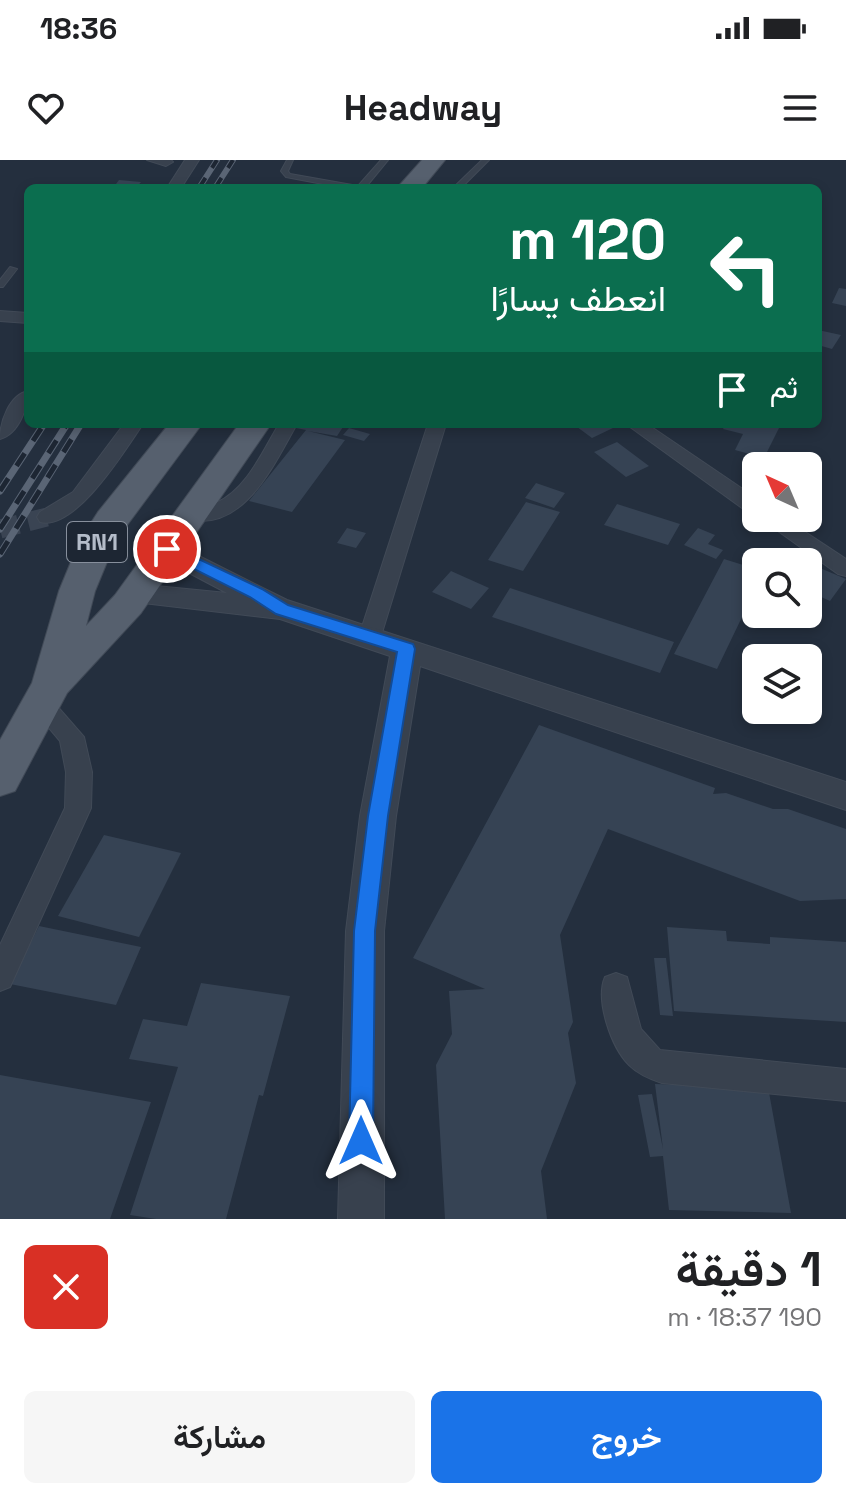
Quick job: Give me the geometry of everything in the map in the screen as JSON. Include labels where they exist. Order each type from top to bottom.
[{"type":"main road","points":[[413,184],[434,160]]},
{"type":"main road","name":"RN1","points":[[0,779],[47,693],[77,591],[98,540],[110,520],[183,428]]},
{"type":"main road","name":"RN1","points":[[47,693],[136,594],[252,428]]},
{"type":"main road","points":[[98,540],[105,558],[120,564],[141,565],[164,554]]},
{"type":"street","points":[[177,184],[192,160]]},
{"type":"street","points":[[0,316],[24,318]]},
{"type":"street","points":[[0,433],[24,401]]},
{"type":"street","points":[[47,517],[80,496],[131,428]]},
{"type":"street","points":[[192,514],[212,513],[239,500],[285,428]]},
{"type":"street","points":[[370,636],[436,428]]},
{"type":"street","points":[[641,428],[742,498]]},
{"type":"street","points":[[791,532],[846,569]]},
{"type":"street","points":[[164,554],[256,593],[282,609]]},
{"type":"street","points":[[136,594],[282,609],[846,796]]},
{"type":"street","points":[[361,1219],[365,931],[378,816],[407,649]]},
{"type":"street","points":[[0,977],[78,808],[79,772],[72,737],[47,693]]},
{"type":"street","points":[[616,987],[628,1039],[644,1061],[662,1068],[846,1085]]},
{"type":"lane","points":[[290,160],[284,171],[288,176],[335,184]]},
{"type":"lane","points":[[362,184],[385,160]]},
{"type":"lane","points":[[461,184],[486,160]]},
{"type":"lane","points":[[0,285],[13,269]]},
{"type":"building","points":[[119,180],[141,182],[139,184],[116,184]]},
{"type":"building","points":[[839,288],[846,289],[846,306],[832,303]]},
{"type":"building","points":[[822,331],[841,335],[832,349],[822,346]]},
{"type":"building","points":[[296,428],[342,428],[337,436],[308,431],[345,440],[292,512],[249,501],[306,430]]},
{"type":"building","points":[[349,428],[370,434],[364,441],[343,435]]},
{"type":"building","points":[[578,428],[613,428],[592,438]]},
{"type":"building","points":[[779,428],[767,452],[735,450],[743,434],[723,429]]},
{"type":"building","points":[[617,442],[649,466],[626,477],[594,452]]},
{"type":"building","points":[[536,483],[565,493],[554,508],[525,498]]},
{"type":"building","points":[[526,502],[560,512],[523,571],[488,560]]},
{"type":"building","points":[[617,504],[680,524],[668,545],[604,525]]},
{"type":"building","points":[[347,528],[366,533],[356,548],[337,543]]},
{"type":"building","points":[[698,528],[715,535],[708,544],[723,550],[716,559],[684,545]]},
{"type":"building","points":[[724,559],[742,565],[742,617],[717,669],[674,654]]},
{"type":"building","points":[[822,569],[846,579],[830,601],[822,597]]},
{"type":"building","points":[[451,571],[489,588],[471,609],[432,592]]},
{"type":"building","points":[[510,588],[674,642],[660,673],[492,617]]},
{"type":"building","points":[[539,725],[715,788],[713,794],[726,793],[773,809],[788,809],[846,829],[846,899],[800,901],[608,829],[560,935],[573,1022],[568,1033],[576,1083],[541,1171],[547,1219],[445,1219],[436,1065],[452,1034],[449,991],[485,989],[413,958]]},
{"type":"building","points":[[104,835],[181,853],[139,937],[58,916]]},
{"type":"building","points":[[39,926],[141,947],[116,1005],[10,984]]},
{"type":"building","points":[[667,927],[726,931],[727,941],[770,944],[770,937],[846,942],[846,1022],[674,1011]]},
{"type":"building","points":[[654,958],[666,958],[673,1016],[660,1015]]},
{"type":"building","points":[[201,983],[290,996],[263,1096],[259,1095],[226,1219],[156,1219],[130,1215],[178,1067],[129,1059],[143,1019],[187,1026]]},
{"type":"building","points":[[0,1075],[151,1102],[110,1219],[0,1219]]},
{"type":"building","points":[[655,1084],[768,1087],[791,1213],[669,1210],[663,1156],[650,1157],[638,1095],[652,1094],[663,1149]]},
{"type":"tunnel","points":[[0,529],[47,517]]},
{"type":"railway","points":[[202,184],[217,160]]},
{"type":"railway","points":[[218,184],[233,160]]},
{"type":"railway","points":[[0,491],[41,428]]},
{"type":"railway","points":[[0,529],[64,428]]},
{"type":"railway","points":[[0,554],[79,428]]},
{"type":"route","points":[[167,549],[282,609],[407,649],[378,816],[365,931],[361,1141]]}]
